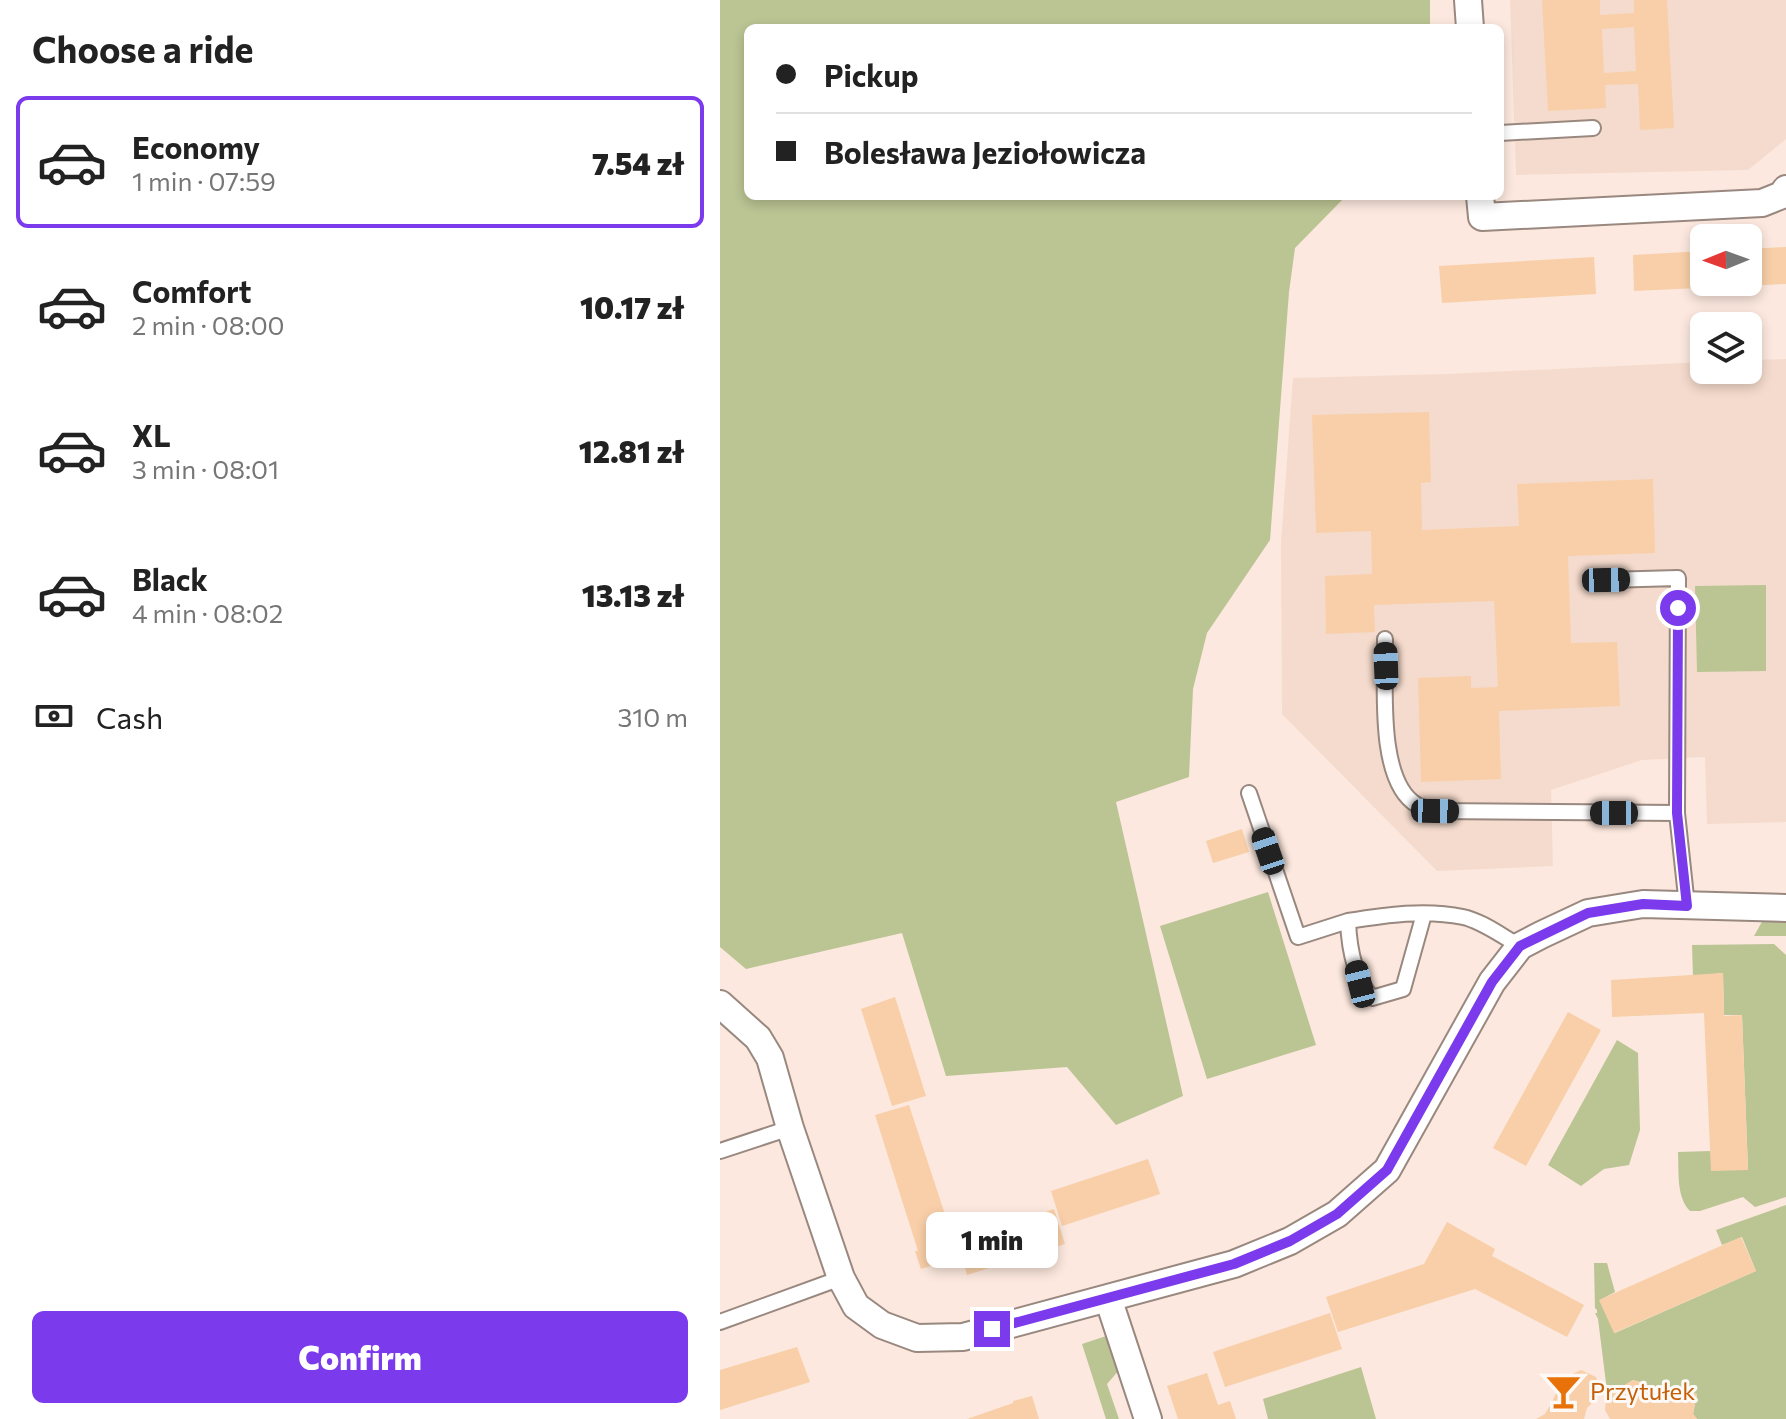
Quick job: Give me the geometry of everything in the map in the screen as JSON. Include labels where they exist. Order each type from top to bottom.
[{"type":"street","points":[[1468,0],[1470,24]]},
{"type":"street","points":[[1480,200],[1482,217],[1762,203],[1782,195],[1786,189]]},
{"type":"street","points":[[720,1004],[758,1038],[770,1058],[790,1128],[841,1278],[856,1306],[882,1325],[917,1338],[963,1337],[1234,1264],[1290,1241],[1337,1214],[1387,1170],[1492,982],[1520,946],[1588,913],[1643,904],[1786,908]]},
{"type":"street","points":[[1108,1298],[1148,1419]]},
{"type":"lane","points":[[1504,133],[1593,128]]},
{"type":"lane","points":[[1606,580],[1678,578],[1677,813],[1687,906]]},
{"type":"lane","points":[[1385,639],[1388,747],[1402,790],[1417,805],[1435,811],[1677,813]]},
{"type":"lane","points":[[1249,793],[1298,937],[1348,921],[1405,913],[1465,917],[1520,946]]},
{"type":"lane","points":[[1348,921],[1348,939],[1360,984],[1372,998],[1403,989],[1424,914]]},
{"type":"lane","points":[[720,1151],[790,1128]]},
{"type":"lane","points":[[720,1322],[841,1278]]},
{"type":"shaded area","points":[[1510,0],[1786,0],[1786,139],[1748,170],[1516,175]]},
{"type":"shaded area","points":[[1786,359],[1786,822],[1707,824],[1705,757],[1642,760],[1551,790],[1553,866],[1437,871],[1282,714],[1281,542],[1293,378],[1690,363],[1690,384],[1762,384],[1762,360]]},
{"type":"green space","points":[[720,0],[1430,0],[1430,24],[744,24],[744,200],[1342,200],[1295,248],[1270,540],[1207,633],[1193,689],[1189,777],[1116,802],[1183,1096],[1116,1125],[1067,1067],[946,1076],[902,933],[746,969],[720,947]]},
{"type":"green space","points":[[1766,585],[1766,671],[1697,672],[1695,586]]},
{"type":"green space","points":[[1268,892],[1316,1045],[1207,1079],[1160,926]]},
{"type":"green space","points":[[1763,920],[1786,920],[1786,936],[1754,936]]},
{"type":"green space","points":[[1774,944],[1786,955],[1786,1197],[1755,1207],[1743,1197],[1700,1211],[1690,1211],[1680,1191],[1678,1152],[1711,1151],[1748,1169],[1742,1015],[1724,1015],[1723,973],[1693,976],[1692,945]]},
{"type":"green space","points":[[1617,1040],[1638,1053],[1640,1130],[1629,1165],[1604,1169],[1581,1186],[1548,1165]]},
{"type":"green space","points":[[1786,1205],[1786,1419],[1697,1419],[1693,1414],[1697,1394],[1671,1388],[1665,1392],[1647,1388],[1633,1380],[1615,1391],[1607,1391],[1595,1313],[1594,1263],[1607,1263],[1615,1292],[1600,1300],[1615,1333],[1756,1271],[1742,1237],[1722,1245],[1716,1230]]},
{"type":"green space","points":[[1109,1335],[1121,1368],[1107,1384],[1119,1419],[1106,1419],[1082,1344]]},
{"type":"green space","points":[[1361,1367],[1376,1419],[1268,1419],[1263,1399]]},
{"type":"building","points":[[1542,0],[1600,0],[1600,15],[1634,13],[1634,0],[1667,0],[1674,128],[1640,130],[1638,84],[1605,85],[1606,108],[1548,111]],"holes":[[[1634,27],[1636,71],[1604,73],[1602,29]]]},
{"type":"building","points":[[1786,247],[1786,284],[1762,285],[1762,248]]},
{"type":"building","points":[[1690,252],[1690,288],[1634,291],[1633,255]]},
{"type":"building","points":[[1594,257],[1596,294],[1442,303],[1439,266]]},
{"type":"building","points":[[1429,412],[1431,482],[1421,483],[1422,530],[1519,526],[1517,484],[1653,479],[1655,553],[1568,556],[1571,643],[1617,642],[1620,706],[1499,711],[1501,779],[1421,782],[1418,678],[1471,676],[1471,688],[1498,687],[1494,601],[1374,605],[1375,632],[1326,634],[1325,576],[1372,574],[1371,531],[1316,533],[1312,415]]},
{"type":"building","points":[[1242,829],[1249,852],[1213,863],[1206,841]]},
{"type":"building","points":[[1723,973],[1724,1016],[1742,1015],[1748,1170],[1711,1171],[1704,1013],[1612,1017],[1611,980]]},
{"type":"building","points":[[895,997],[926,1096],[892,1106],[861,1009]]},
{"type":"building","points":[[1568,1012],[1601,1030],[1526,1166],[1493,1148]]},
{"type":"building","points":[[909,1105],[959,1257],[921,1269],[875,1115]]},
{"type":"building","points":[[1148,1159],[1160,1194],[1062,1226],[1051,1191]]},
{"type":"building","points":[[1054,1209],[1065,1244],[967,1275],[957,1240]]},
{"type":"building","points":[[1447,1222],[1495,1249],[1492,1256],[1584,1305],[1567,1337],[1475,1289],[1338,1332],[1326,1297],[1424,1264]]},
{"type":"building","points":[[1741,1237],[1756,1271],[1614,1333],[1599,1300]]},
{"type":"building","points":[[1330,1313],[1342,1349],[1225,1387],[1213,1352]]},
{"type":"building","points":[[797,1347],[810,1382],[720,1410],[720,1370]]},
{"type":"building","points":[[1581,1370],[1596,1377],[1599,1388],[1584,1419],[1536,1419],[1545,1414],[1551,1404],[1559,1387],[1556,1381]]},
{"type":"building","points":[[1207,1373],[1218,1405],[1230,1401],[1236,1419],[1178,1419],[1167,1386]]},
{"type":"building","points":[[1633,1380],[1647,1388],[1665,1392],[1670,1388],[1697,1394],[1693,1414],[1697,1419],[1610,1419],[1605,1410],[1607,1391],[1615,1391]]},
{"type":"building","points":[[1032,1396],[1039,1419],[967,1419],[1013,1401]]},
{"type":"place","name":"Przytułek","points":[[1564,1392]]},
{"type":"route","points":[[992,1329],[1234,1264],[1290,1241],[1337,1214],[1387,1170],[1492,982],[1520,946],[1588,913],[1643,904],[1687,906],[1677,813],[1678,608]]}]
